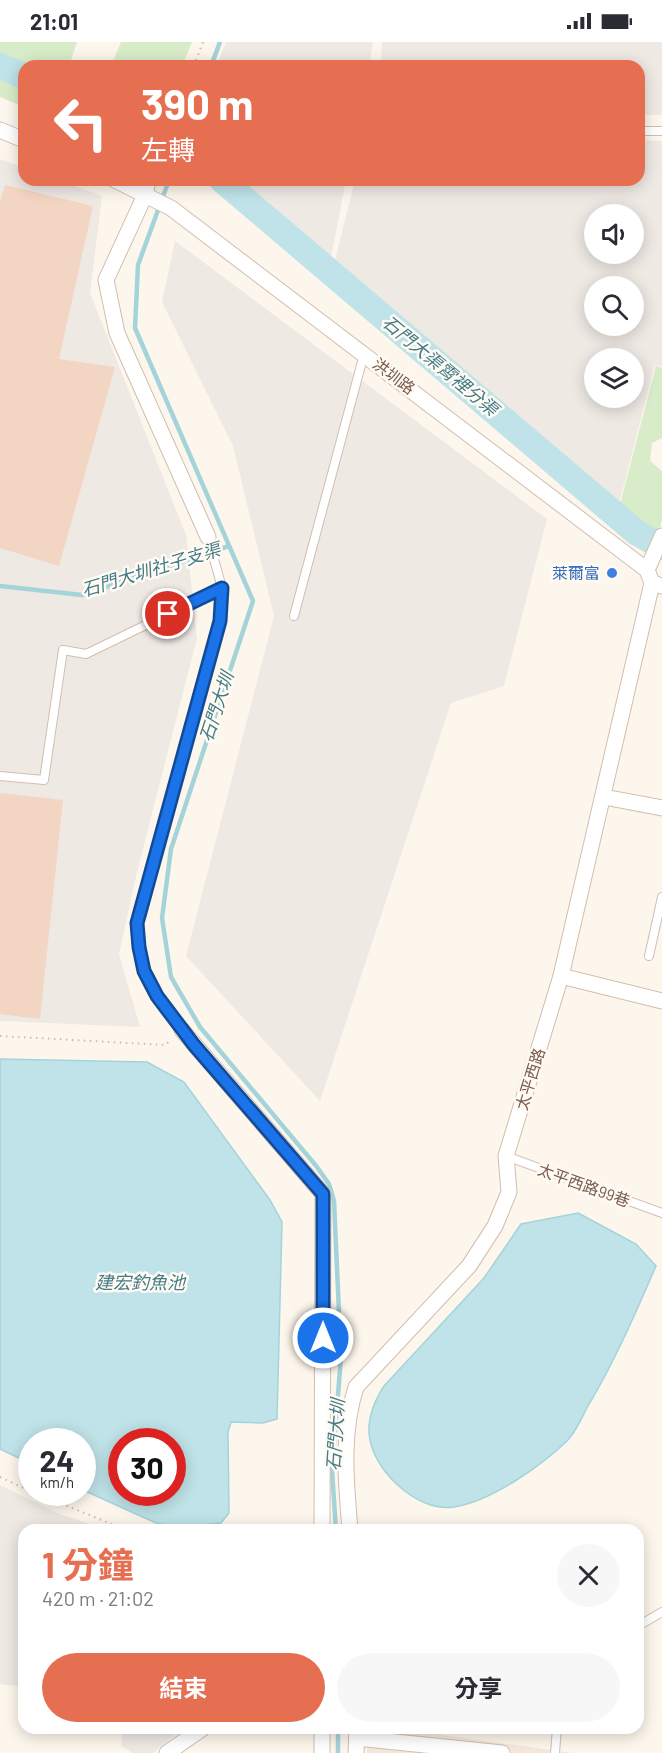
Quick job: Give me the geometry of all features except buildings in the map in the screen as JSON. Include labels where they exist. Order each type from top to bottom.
[{"type":"street","points":[[0,130],[18,138]]},
{"type":"street","name":"洪圳路","points":[[132,186],[149,192],[364,353],[654,580]]},
{"type":"street","points":[[149,192],[106,280],[110,309],[117,333],[208,537]]},
{"type":"street","name":"太平西路","points":[[349,1524],[344,1459],[348,1411],[356,1387],[469,1266],[495,1226],[509,1192],[506,1156],[561,976],[654,580],[654,554],[662,536]]},
{"type":"street","points":[[604,797],[662,808]]},
{"type":"street","points":[[561,976],[662,1001]]},
{"type":"street","points":[[182,1030],[323,1194],[322,1524]]},
{"type":"street","points":[[167,1753],[194,1734]]},
{"type":"street","points":[[322,1734],[322,1753]]},
{"type":"street","points":[[357,1740],[502,1753]]},
{"type":"lane","points":[[645,131],[662,131]]},
{"type":"lane","points":[[294,616],[364,353]]},
{"type":"lane","points":[[182,1030],[157,996],[144,971],[137,923],[220,621],[222,588],[216,558],[208,537]]},
{"type":"lane","points":[[0,776],[44,780],[63,650],[86,654],[222,588]]},
{"type":"lane","points":[[649,956],[662,897]]},
{"type":"lane","name":"太平西路99巷","points":[[506,1156],[662,1212]]},
{"type":"lane","points":[[644,1622],[662,1612]]},
{"type":"lane","points":[[555,1753],[557,1734]]},
{"type":"path","points":[[196,60],[203,42]]},
{"type":"path","points":[[0,1036],[165,1045],[182,1030]]},
{"type":"path","points":[[0,1477],[18,1485]]},
{"type":"path","points":[[67,1506],[111,1524]]},
{"type":"shaded area","points":[[226,42],[373,42],[370,60],[219,60]]},
{"type":"shaded area","points":[[382,42],[662,42],[662,115],[645,115],[645,60],[381,60]]},
{"type":"shaded area","points":[[645,140],[662,141],[662,367],[655,365],[644,407],[644,348],[584,348],[584,408],[644,408],[617,511],[334,264],[354,186],[645,186]]},
{"type":"shaded area","points":[[0,159],[18,166],[18,186],[74,186],[102,196],[90,293],[186,535],[197,638],[137,872],[119,954],[140,1027],[0,1021]]},
{"type":"shaded area","points":[[237,186],[345,186],[330,263]]},
{"type":"shaded area","points":[[175,241],[547,519],[504,686],[451,703],[320,1101],[186,956],[274,616],[233,446],[162,302]]},
{"type":"shaded area","points":[[0,1485],[18,1494],[18,1506],[43,1506],[90,1524],[18,1524],[18,1686],[0,1684]]},
{"type":"shaded area","points":[[122,1734],[176,1734],[153,1753],[133,1753],[121,1746]]},
{"type":"shaded area","points":[[367,1734],[435,1734],[573,1753],[367,1753]]},
{"type":"green space","points":[[0,42],[77,42],[71,60],[18,60],[18,104],[0,97]]},
{"type":"green space","points":[[121,42],[192,42],[184,60],[114,60]]},
{"type":"green space","points":[[656,366],[662,368],[662,438],[652,443],[650,461],[662,471],[662,520],[657,540],[639,530],[618,512]]},
{"type":"water","name":"建宏釣魚池","points":[[0,1059],[147,1062],[184,1082],[270,1200],[282,1222],[277,1419],[263,1423],[231,1422],[228,1432],[229,1513],[221,1523],[161,1524],[118,1506],[186,1506],[186,1428],[108,1428],[108,1501],[96,1496],[96,1428],[18,1428],[18,1458],[0,1449]]},
{"type":"water","points":[[578,1213],[636,1244],[656,1266],[616,1355],[576,1429],[567,1441],[529,1472],[483,1498],[454,1507],[440,1507],[411,1496],[387,1474],[372,1447],[369,1433],[370,1420],[381,1391],[484,1278],[521,1224]]},
{"type":"waterway","name":"石門大圳","points":[[213,60],[220,42]]},
{"type":"waterway","name":"石門大渠霄裡分渠","points":[[0,66],[18,74]]},
{"type":"waterway","name":"石門大圳","points":[[167,186],[138,265],[135,328],[253,601],[171,849],[162,918],[171,977],[200,1027],[317,1167],[329,1184],[334,1201],[341,1357],[332,1470],[336,1524]]},
{"type":"waterway","name":"石門大渠霄裡分渠","points":[[229,186],[637,533],[662,547]]},
{"type":"waterway","name":"石門大圳社子支渠","points":[[0,586],[82,595],[229,546]]},
{"type":"waterway","name":"石門大圳","points":[[338,1734],[338,1753]]},
{"type":"place","name":"萊爾富","points":[[612,573]]},
{"type":"route","points":[[168,614],[222,588],[220,621],[137,923],[144,971],[157,996],[182,1030],[323,1194],[323,1338]]}]
